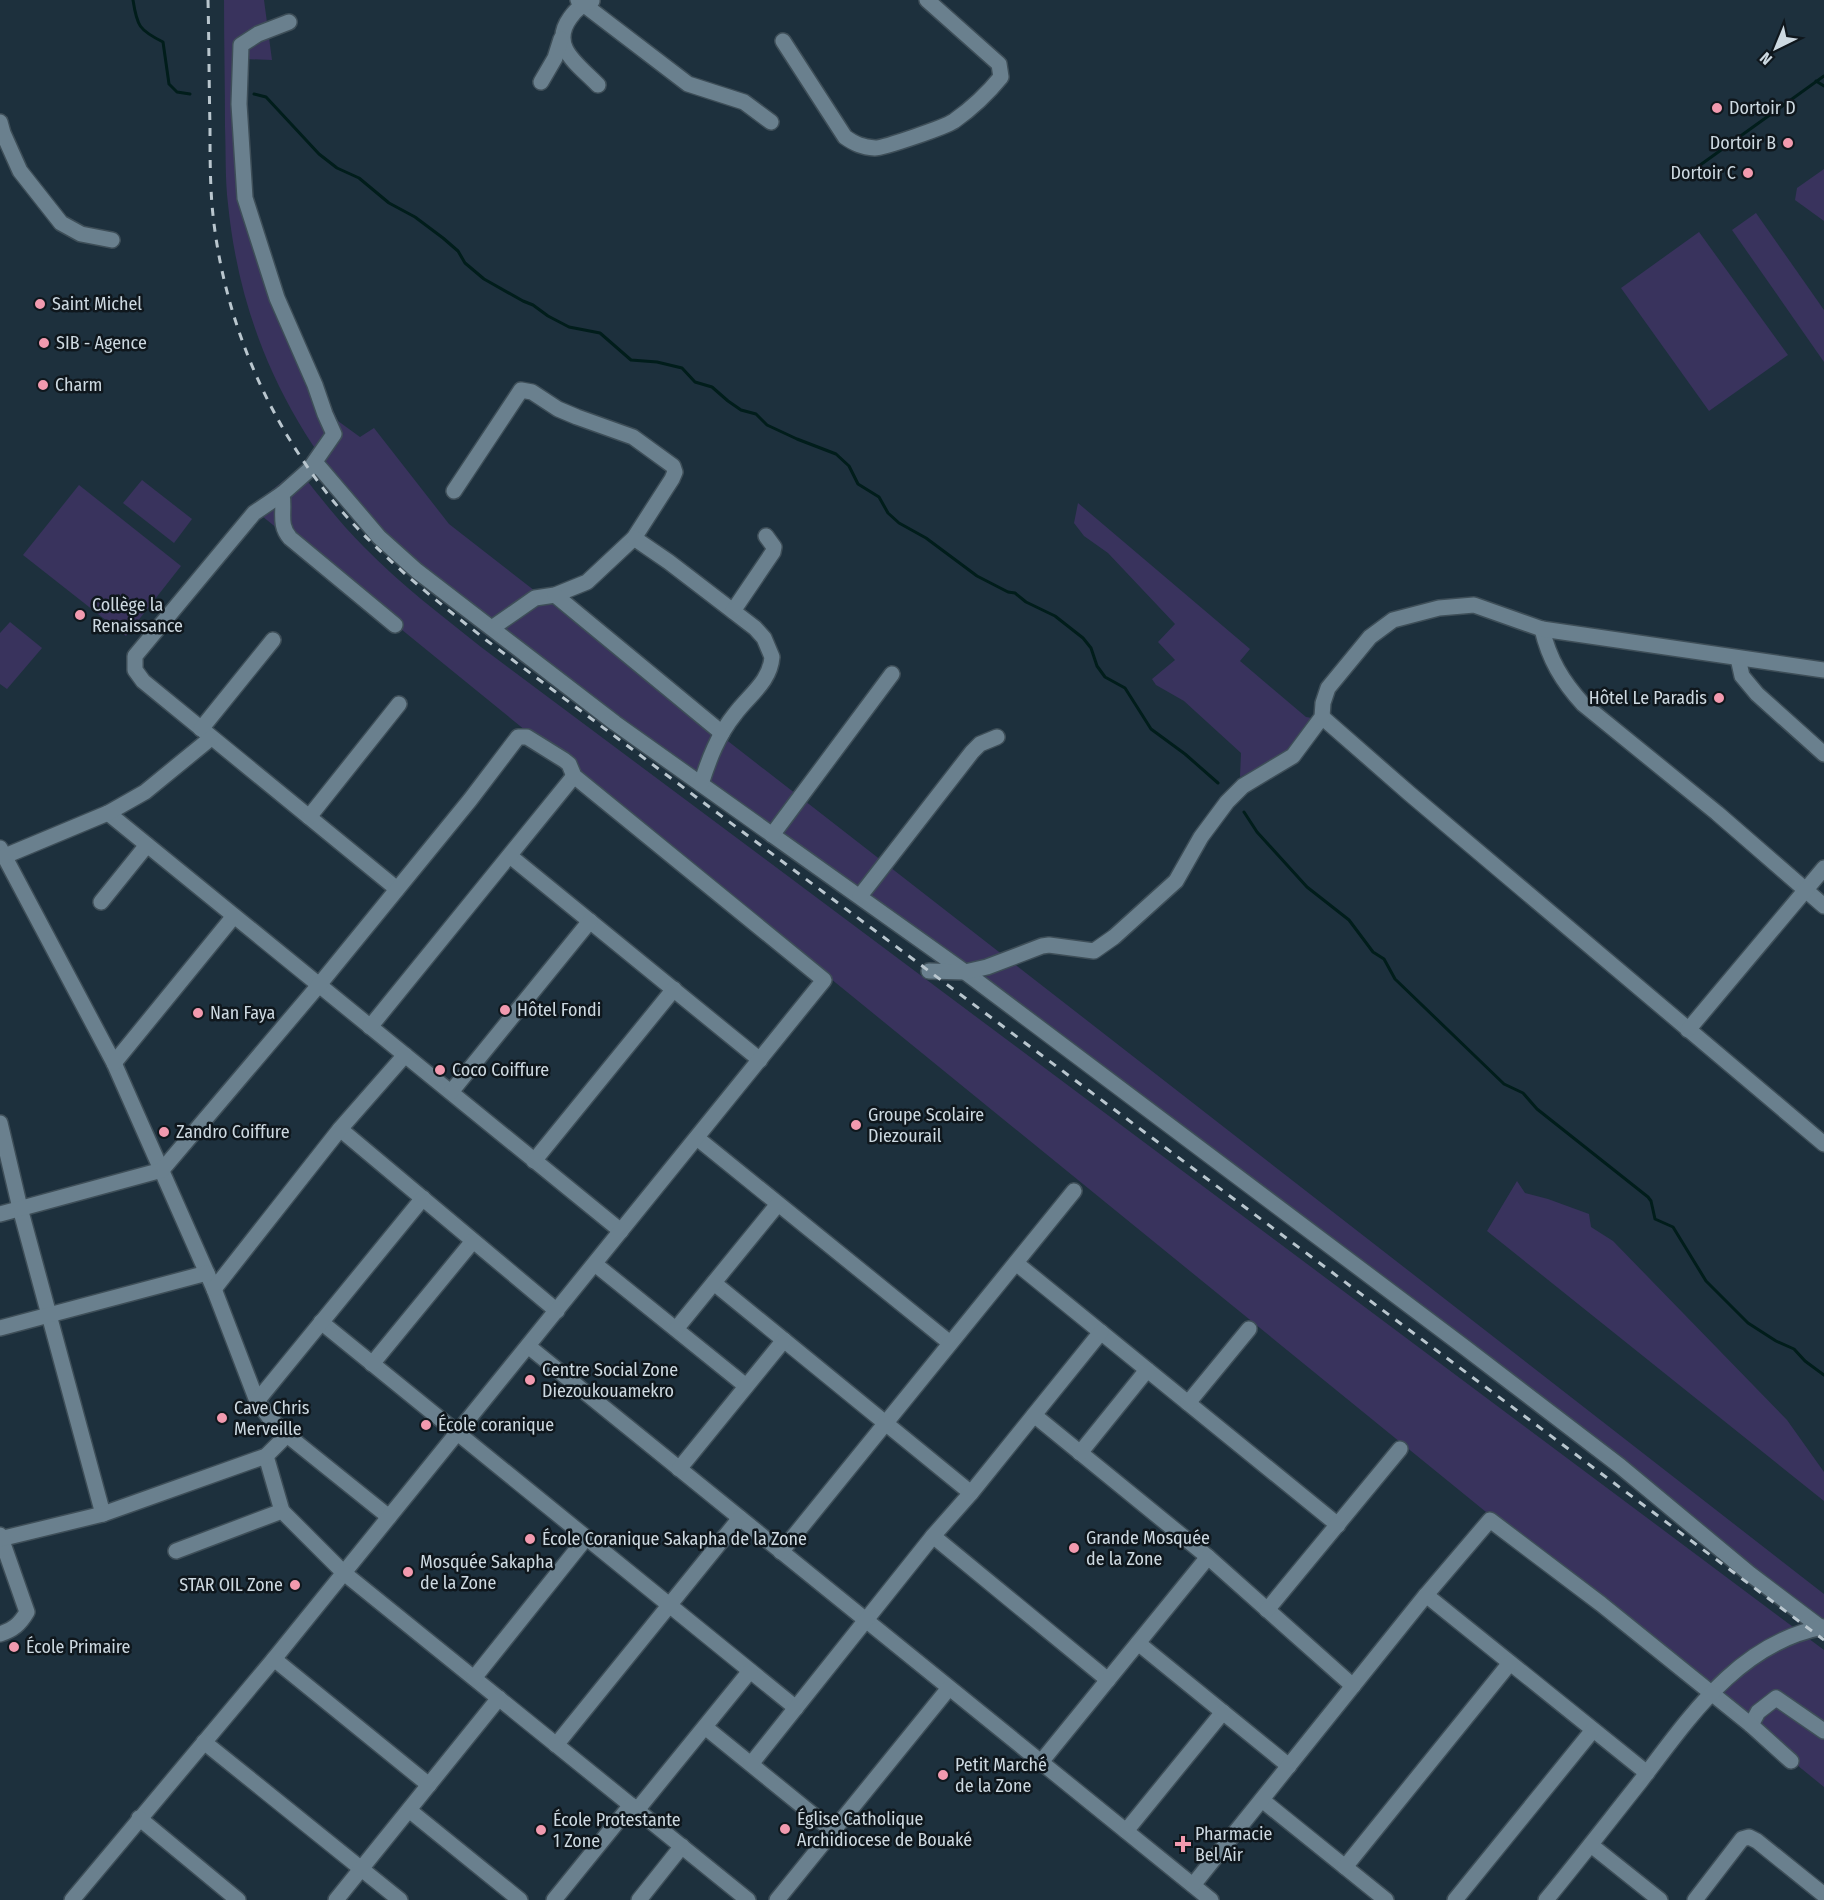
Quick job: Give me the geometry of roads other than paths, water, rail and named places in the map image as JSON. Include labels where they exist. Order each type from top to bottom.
[{"type":"street","points":[[783,41],[845,137],[856,145],[877,148],[952,123],[990,90],[1001,76],[999,64],[927,0]]},
{"type":"street","points":[[541,82],[555,58],[563,28],[570,16],[585,1],[688,84],[744,102],[771,122]]},
{"type":"street","points":[[289,22],[258,34],[241,45],[239,104],[245,198],[277,298],[334,434],[309,470],[282,494],[254,513],[135,656],[135,670],[143,681],[206,734],[397,889]]},
{"type":"street","points":[[561,39],[566,52],[598,85]]},
{"type":"street","points":[[0,122],[20,171],[61,222],[81,234],[112,240]]},
{"type":"street","points":[[454,490],[521,390],[532,392],[558,409],[577,417],[633,437],[673,466],[675,472],[634,538],[587,582],[555,595],[536,598],[492,628]]},
{"type":"street","points":[[315,462],[380,537],[417,571],[615,723],[965,972],[1611,1459],[1750,1574],[1823,1628]]},
{"type":"street","points":[[282,494],[284,531],[290,538],[395,625]]},
{"type":"street","points":[[734,611],[773,552],[774,547],[766,536]]},
{"type":"street","points":[[634,538],[734,611],[764,638],[772,657],[766,678],[734,714],[713,748],[701,784]]},
{"type":"street","points":[[555,595],[722,733]]},
{"type":"street","points":[[929,971],[965,972],[987,967],[1042,946],[1054,945],[1094,951],[1114,937],[1176,881],[1201,837],[1227,802],[1243,786],[1293,756],[1323,717],[1323,703],[1328,688],[1371,637],[1393,621],[1439,608],[1474,605],[1542,629],[1824,670]]},
{"type":"street","points":[[1542,629],[1546,648],[1554,666],[1583,704],[1718,813],[1824,906]]},
{"type":"street","points":[[273,640],[206,734],[145,792],[108,813],[3,852],[114,1063],[214,1289],[257,1401],[268,1417],[287,1435],[389,1517]]},
{"type":"street","points":[[1738,658],[1742,676],[1757,694],[1824,754]]},
{"type":"street","points":[[772,835],[892,674]]},
{"type":"street","points":[[309,818],[399,704]]},
{"type":"street","points":[[1323,717],[1410,794],[1824,1144]]},
{"type":"street","points":[[0,1214],[162,1170],[319,985],[518,737],[527,737],[564,760],[574,776],[824,980],[274,1659],[72,1900]]},
{"type":"street","points":[[860,896],[972,752],[980,744],[997,737]]},
{"type":"street","points":[[370,1027],[574,776]]},
{"type":"street","points":[[108,813],[621,1231]]},
{"type":"street","points":[[101,902],[147,845]]},
{"type":"street","points":[[510,856],[760,1060]]},
{"type":"street","points":[[1688,1030],[1824,868]]},
{"type":"street","points":[[114,1063],[234,916]]},
{"type":"street","points":[[451,1092],[590,921]]},
{"type":"street","points":[[534,1161],[674,989]]},
{"type":"street","points":[[214,1289],[339,1130],[405,1055]]},
{"type":"street","points":[[0,1123],[20,1208],[103,1514]]},
{"type":"street","points":[[339,1130],[557,1311]]},
{"type":"street","points":[[697,1138],[950,1343]]},
{"type":"street","points":[[781,1552],[1074,1191]]},
{"type":"street","points":[[257,1401],[423,1198]]},
{"type":"street","points":[[676,1329],[778,1204]]},
{"type":"street","points":[[372,1364],[473,1241]]},
{"type":"street","points":[[595,1263],[746,1386]]},
{"type":"street","points":[[1016,1263],[1338,1525]]},
{"type":"street","points":[[0,1328],[207,1273]]},
{"type":"street","points":[[714,1283],[971,1492]]},
{"type":"street","points":[[321,1322],[796,1708]]},
{"type":"street","points":[[1188,1403],[1249,1329]]},
{"type":"street","points":[[751,1764],[865,1619],[1101,1332]]},
{"type":"street","points":[[679,1469],[784,1340]]},
{"type":"street","points":[[528,1346],[1211,1900]]},
{"type":"street","points":[[1080,1453],[1147,1370]]},
{"type":"street","points":[[1034,1415],[1208,1557],[1353,1686]]},
{"type":"street","points":[[0,1634],[12,1630],[21,1623],[27,1612],[0,1538],[103,1514],[266,1456],[287,1435]]},
{"type":"street","points":[[1267,1610],[1400,1449]]},
{"type":"street","points":[[266,1456],[282,1511],[344,1573],[748,1900]]},
{"type":"street","points":[[176,1551],[282,1511]]},
{"type":"street","points":[[556,1745],[740,1518]]},
{"type":"street","points":[[1193,1885],[1488,1521],[1493,1521],[1751,1725],[1791,1761]]},
{"type":"street","points":[[933,1536],[1108,1680]]},
{"type":"street","points":[[474,1678],[586,1538]]},
{"type":"street","points":[[1041,1762],[1208,1557]]},
{"type":"street","points":[[1426,1595],[1647,1773]]},
{"type":"street","points":[[1546,1900],[1710,1693],[1762,1651],[1786,1638],[1823,1628]]},
{"type":"street","points":[[1138,1643],[1289,1766]]},
{"type":"street","points":[[274,1659],[429,1785]]},
{"type":"street","points":[[1345,1867],[1510,1663]]},
{"type":"street","points":[[554,1900],[705,1727],[750,1671]]},
{"type":"street","points":[[777,1900],[949,1688]]},
{"type":"street","points":[[336,1900],[499,1698]]},
{"type":"street","points":[[1751,1725],[1758,1712],[1776,1698],[1824,1731]]},
{"type":"street","points":[[1126,1831],[1222,1712]]},
{"type":"street","points":[[705,1727],[833,1831]]},
{"type":"street","points":[[1455,1900],[1593,1730]]},
{"type":"street","points":[[204,1742],[400,1900]]},
{"type":"street","points":[[1262,1800],[1386,1900]]},
{"type":"street","points":[[409,1810],[520,1900]]},
{"type":"street","points":[[139,1818],[238,1900]]},
{"type":"street","points":[[1695,1900],[1742,1839],[1749,1836],[1824,1895]]},
{"type":"street","points":[[1591,1845],[1660,1900]]},
{"type":"street","points":[[639,1900],[682,1846]]},
{"type":"waterway","points":[[133,0],[140,26],[163,42],[169,84],[177,92],[190,94]]},
{"type":"waterway","points":[[1696,168],[1824,76]]},
{"type":"waterway","points":[[1816,81],[1824,86]]},
{"type":"waterway","points":[[254,94],[266,97],[319,154],[337,168],[359,178],[389,203],[415,217],[443,238],[458,251],[465,263],[484,279],[569,327],[600,333],[631,360],[657,362],[682,368],[695,382],[712,387],[741,410],[756,414],[767,425],[836,454],[849,466],[858,484],[879,497],[888,513],[899,523],[926,538],[977,576],[1008,592],[1015,593],[1026,602],[1055,616],[1083,638],[1091,648],[1097,666],[1105,677],[1125,688],[1151,729],[1185,754],[1218,783]]},
{"type":"waterway","points":[[1244,812],[1257,832],[1307,887],[1349,920],[1373,952],[1384,959],[1395,979],[1504,1084],[1523,1093],[1537,1109],[1648,1197],[1655,1219],[1673,1227],[1706,1281],[1748,1323],[1776,1341],[1794,1349],[1805,1361],[1824,1375]]},
{"type":"railway","points":[[208,0],[212,205],[218,252],[229,299],[243,344],[284,431],[310,471],[339,508],[372,543],[413,581],[486,640],[1824,1640]]},
{"type":"place","name":"Dortoir D","points":[[1717,108]]},
{"type":"place","name":"Dortoir B","points":[[1788,143]]},
{"type":"place","name":"Dortoir C","points":[[1748,173]]},
{"type":"place","name":"Saint Michel","points":[[40,304]]},
{"type":"place","name":"SIB - Agence","points":[[44,343]]},
{"type":"place","name":"Charm","points":[[43,385]]},
{"type":"place","name":"Collège la Renaissance","points":[[80,615]]},
{"type":"place","name":"Hôtel Le Paradis","points":[[1719,698]]},
{"type":"place","name":"Hôtel Fondi","points":[[505,1010]]},
{"type":"place","name":"Nan Faya","points":[[198,1013]]},
{"type":"place","name":"Coco Coiffure","points":[[440,1070]]},
{"type":"place","name":"Groupe Scolaire Diezourail","points":[[856,1125]]},
{"type":"place","name":"Zandro Coiffure","points":[[164,1132]]},
{"type":"place","name":"Centre Social Zone Diezoukouamekro","points":[[530,1380]]},
{"type":"place","name":"Cave Chris Merveille","points":[[222,1418]]},
{"type":"place","name":"École coranique","points":[[426,1425]]},
{"type":"place","name":"École Coranique Sakapha de la Zone","points":[[530,1539]]},
{"type":"place","name":"Grande Mosquée de la Zone","points":[[1074,1548]]},
{"type":"place","name":"Mosquée Sakapha de la Zone","points":[[408,1572]]},
{"type":"place","name":"STAR OIL Zone","points":[[295,1585]]},
{"type":"place","name":"École Primaire","points":[[14,1647]]},
{"type":"place","name":"Petit Marché de la Zone","points":[[943,1775]]},
{"type":"place","name":"Église Catholique Archidiocese de Bouaké","points":[[785,1829]]},
{"type":"place","name":"École Protestante 1 Zone","points":[[541,1830]]},
{"type":"place","name":"Pharmacie Bel Air","points":[[1183,1844]]}]
